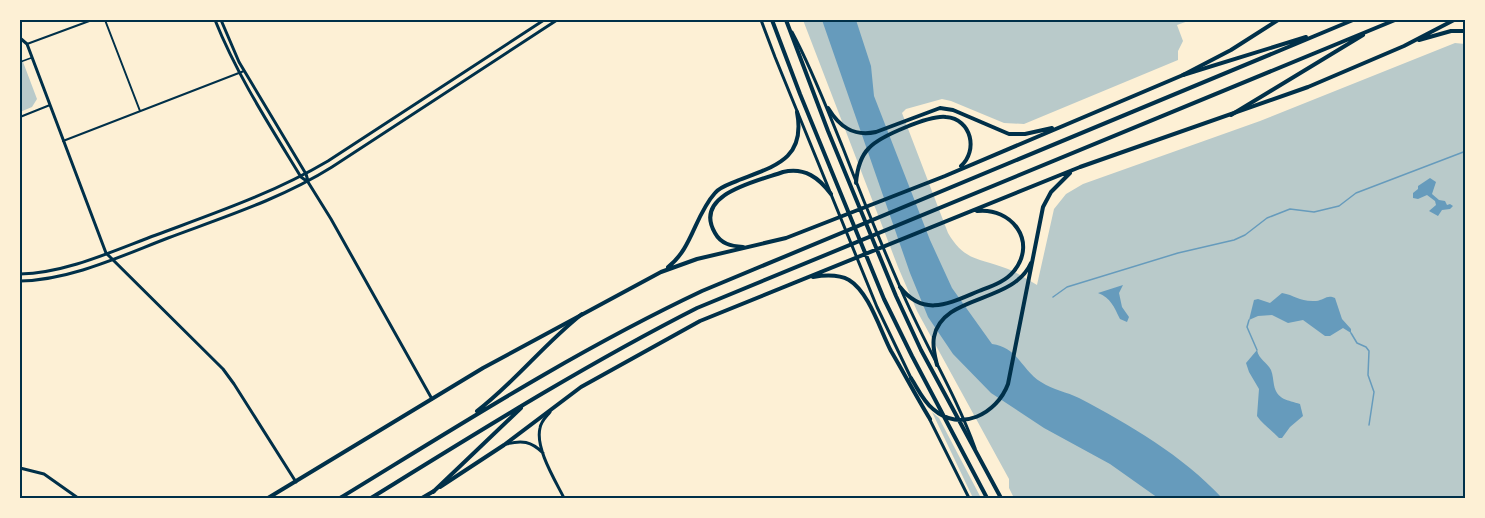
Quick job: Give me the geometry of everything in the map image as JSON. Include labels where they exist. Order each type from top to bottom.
[{"type":"main road","points":[[215,20],[239,73],[301,177],[308,182]]},
{"type":"main road","points":[[221,20],[244,71],[306,174],[308,182],[432,399]]},
{"type":"main road","points":[[20,274],[44,272],[106,253],[266,193],[301,177],[544,20]]},
{"type":"main road","points":[[20,281],[45,279],[112,259],[269,200],[308,182],[557,20]]},
{"type":"main road","points":[[761,20],[877,307],[969,498]]},
{"type":"main road","points":[[268,498],[483,368],[661,272],[691,260],[786,238],[945,176],[1183,75],[1231,50],[1278,20]]},
{"type":"main road","points":[[340,498],[535,379],[634,324],[736,276],[1353,20]]},
{"type":"main road","points":[[371,498],[528,401],[697,308],[1395,20]]},
{"type":"main road","points":[[1404,46],[1454,20]]},
{"type":"main road","points":[[772,21],[884,299],[987,498]]},
{"type":"main road","points":[[787,21],[810,65],[900,287],[963,414],[977,453]]},
{"type":"main road","points":[[787,21],[828,131],[896,296],[921,350],[1001,498]]},
{"type":"main road","points":[[1183,75],[1340,25]]},
{"type":"main road","points":[[1231,115],[1340,47],[1379,26]]},
{"type":"main road","points":[[422,498],[504,445],[592,379],[732,306],[1080,167],[1308,87],[1438,34],[1466,31]]},
{"type":"main road","points":[[20,38],[27,44],[106,253],[223,369],[296,482]]},
{"type":"main road","points":[[828,108],[838,123],[856,133],[871,134],[940,108],[953,110],[1009,134],[1025,134],[1062,126]]},
{"type":"main road","points":[[661,272],[681,254],[711,198],[723,187],[775,166],[790,154],[796,143],[800,127],[797,112]]},
{"type":"main road","points":[[856,183],[858,168],[865,152],[876,142],[931,118],[944,116],[954,118],[964,126],[970,137],[971,148],[968,159],[963,165],[945,176]]},
{"type":"main road","points":[[911,378],[926,402],[937,412],[957,419],[979,417],[996,404],[1008,384],[1047,199],[1062,179],[1080,167]]},
{"type":"main road","points":[[753,246],[734,246],[719,239],[713,229],[710,216],[712,207],[718,199],[728,193],[794,170],[809,173],[819,180],[831,194]]},
{"type":"main road","points":[[900,287],[908,296],[930,306],[951,303],[1003,280],[1013,272],[1021,257],[1022,240],[1010,219],[992,211],[977,211],[962,215]]},
{"type":"main road","points":[[937,364],[934,342],[936,330],[947,315],[958,308],[1013,285],[1028,270],[1035,252]]},
{"type":"main road","points":[[804,279],[833,275],[849,280],[861,291],[930,419]]},
{"type":"main road","points":[[461,424],[501,392],[559,333],[582,314]]},
{"type":"main road","points":[[433,492],[528,401]]},
{"type":"main road","points":[[555,406],[542,422],[540,444],[564,498]]},
{"type":"main road","points":[[504,445],[528,442],[544,454]]},
{"type":"main road","points":[[20,468],[44,474],[78,498]]},
{"type":"street","points":[[27,44],[92,20]]},
{"type":"street","points":[[105,20],[140,111]]},
{"type":"street","points":[[20,62],[32,58]]},
{"type":"street","points":[[63,141],[244,71]]},
{"type":"street","points":[[20,117],[50,105]]},
{"type":"shaded area","points":[[803,20],[1191,20],[1177,25],[1183,41],[1178,51],[1178,60],[1024,124],[1004,123],[942,99],[906,109],[902,113],[948,233],[954,242],[974,258],[1008,269],[1037,285],[1054,209],[1066,194],[1083,184],[1260,121],[1455,43],[1465,44],[1465,498],[1014,498],[1009,488],[1009,479],[917,311]]},
{"type":"shaded area","points":[[20,54],[37,99],[32,107],[20,112]]},
{"type":"shaded area","points":[[932,412],[939,418],[981,498],[973,498]]},
{"type":"water","points":[[822,20],[856,20],[871,66],[874,96],[930,240],[952,288],[992,344],[1001,346],[1014,354],[1041,382],[1079,398],[1155,442],[1190,468],[1222,498],[1158,498],[1110,464],[1044,428],[991,393],[953,354],[928,317],[910,273]]},
{"type":"water","points":[[1430,178],[1436,182],[1432,194],[1439,200],[1445,201],[1447,205],[1453,206],[1442,210],[1438,216],[1429,211],[1436,205],[1435,201],[1427,195],[1418,199],[1413,198],[1413,193],[1418,186]]},
{"type":"water","points":[[1123,285],[1119,293],[1122,307],[1129,317],[1127,322],[1120,319],[1109,300],[1098,293]]},
{"type":"water","points":[[1282,293],[1310,301],[1335,298],[1342,319],[1351,329],[1351,333],[1343,328],[1330,336],[1325,336],[1303,320],[1288,323],[1272,315],[1258,316],[1249,320],[1254,300],[1270,303]]},
{"type":"water","points":[[1257,350],[1259,356],[1271,370],[1278,394],[1284,399],[1300,404],[1303,416],[1290,427],[1282,438],[1279,438],[1257,416],[1259,389],[1246,363]]},
{"type":"waterway","points":[[1053,297],[1067,287],[1178,253],[1234,240],[1245,235],[1267,218],[1290,209],[1314,212],[1339,206],[1356,193],[1466,151]]},
{"type":"waterway","points":[[1249,320],[1247,327],[1257,350]]},
{"type":"waterway","points":[[1351,333],[1357,343],[1369,351],[1368,375],[1374,392],[1369,425]]}]
